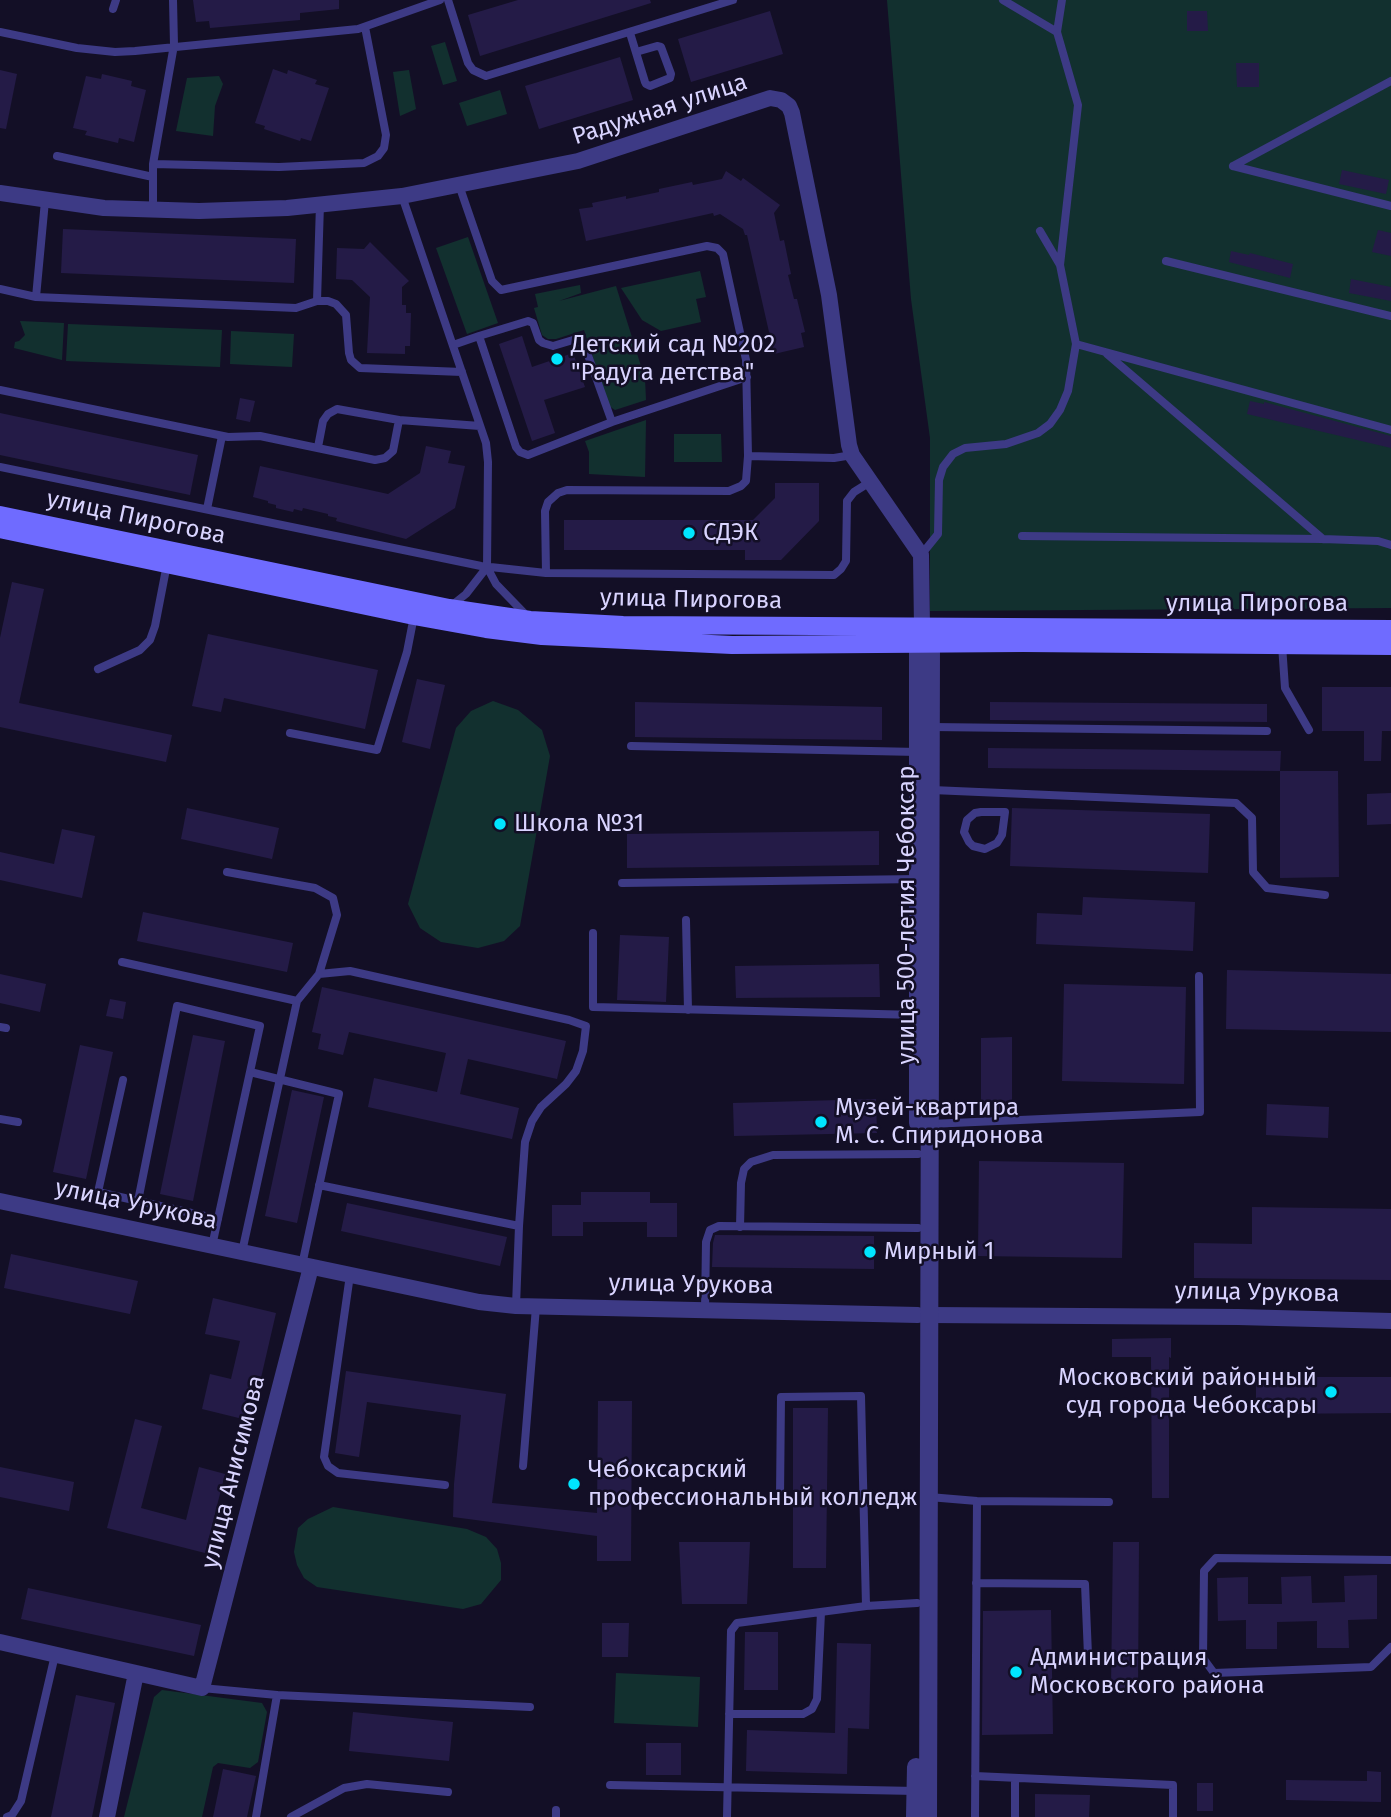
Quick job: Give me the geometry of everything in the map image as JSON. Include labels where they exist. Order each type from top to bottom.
[{"type":"main road","name":"улица Пирогова","points":[[0,515],[168,557]]},
{"type":"main road","name":"улица Пирогова","points":[[0,529],[168,557],[448,615],[530,627],[732,645],[924,638],[1282,637],[1391,629]]},
{"type":"main road","name":"улица Пирогова","points":[[193,562],[414,616],[448,615]]},
{"type":"main road","name":"улица Пирогова","points":[[1282,637],[1391,646]]},
{"type":"street","name":"Радужная улица","points":[[0,193],[104,208],[231,211],[402,196],[578,161],[769,98],[785,102],[792,113],[829,295],[852,455],[921,555]]},
{"type":"street","points":[[921,555],[924,638]]},
{"type":"street","name":"улица 500-летия Чебоксар","points":[[924,638],[932,727],[925,790],[922,1791],[928,1817]]},
{"type":"street","name":"улица 500-летия Чебоксар","points":[[924,638],[918,752],[925,790]]},
{"type":"street","name":"улица 500-летия Чебоксар","points":[[924,1154],[918,1228],[924,1315]]},
{"type":"street","name":"улица Урукова","points":[[0,1201],[479,1302],[516,1306],[1391,1321]]},
{"type":"street","name":"улица Анисимова","points":[[202,1688],[307,1266]]},
{"type":"street","points":[[0,1642],[202,1688]]},
{"type":"street","points":[[107,1817],[136,1673]]},
{"type":"street","name":"улица 500-летия Чебоксар","points":[[915,1817],[922,1791]]},
{"type":"lane","points":[[153,210],[153,164],[174,45],[173,0]]},
{"type":"lane","points":[[0,32],[98,51],[135,51],[365,27],[440,0]]},
{"type":"lane","points":[[448,0],[468,63],[473,70],[486,76],[733,0]]},
{"type":"lane","points":[[1003,0],[1058,32]]},
{"type":"lane","points":[[921,555],[938,534],[939,480],[943,467],[953,454],[965,448],[1006,443],[1038,433],[1050,424],[1060,410],[1068,391],[1076,344],[1060,265],[1078,105],[1058,32],[1062,0]]},
{"type":"lane","points":[[153,164],[279,167],[363,163],[372,160],[382,152],[386,135],[365,27]]},
{"type":"lane","points":[[630,33],[636,52],[647,85],[670,78],[662,47],[636,52]]},
{"type":"lane","points":[[1391,81],[1233,166],[1391,206]]},
{"type":"lane","points":[[57,156],[153,177]]},
{"type":"lane","points":[[459,186],[492,281],[501,290],[707,246],[717,248],[723,254],[745,354],[748,456],[746,481],[737,489],[729,491],[558,493],[548,502],[545,511],[546,573]]},
{"type":"lane","points":[[402,196],[488,455],[487,568],[496,584],[530,627]]},
{"type":"lane","points":[[36,297],[46,201]]},
{"type":"lane","points":[[317,301],[320,204]]},
{"type":"lane","points":[[1040,231],[1060,265]]},
{"type":"lane","points":[[1166,261],[1391,316]]},
{"type":"lane","points":[[0,289],[36,297],[296,308],[317,301],[328,301],[336,304],[346,315],[349,353],[360,368],[462,372]]},
{"type":"lane","points":[[453,345],[528,321],[534,325],[543,344],[553,346],[573,340],[584,344],[612,422]]},
{"type":"lane","points":[[479,336],[520,452],[533,455],[612,422],[747,377]]},
{"type":"lane","points":[[1076,344],[1391,430]]},
{"type":"lane","points":[[1105,352],[1323,539]]},
{"type":"lane","points":[[0,390],[222,436],[260,436],[381,459],[393,451],[399,420]]},
{"type":"lane","points":[[318,447],[323,421],[327,414],[337,409],[399,420],[480,426]]},
{"type":"lane","points":[[207,509],[222,436]]},
{"type":"lane","points":[[748,456],[834,458],[852,455]]},
{"type":"lane","points":[[0,467],[487,568],[546,573],[834,575],[846,561],[847,501],[853,492],[870,482]]},
{"type":"lane","points":[[1022,536],[1323,539],[1378,541],[1391,545]]},
{"type":"lane","points":[[98,669],[140,650],[150,640],[168,557]]},
{"type":"lane","points":[[448,615],[487,568]]},
{"type":"lane","points":[[290,733],[377,750],[407,652],[414,616]]},
{"type":"lane","points":[[1282,637],[1285,688],[1309,730]]},
{"type":"lane","points":[[932,727],[1267,731]]},
{"type":"lane","points":[[631,747],[918,752]]},
{"type":"lane","points":[[925,790],[1236,803],[1252,817],[1253,873],[1266,888],[1325,895]]},
{"type":"lane","points":[[1005,813],[981,812],[971,816],[965,826],[969,842],[985,849],[997,843],[1002,835],[1005,813],[1006,793]]},
{"type":"lane","points":[[226,872],[315,888],[333,898],[337,915],[319,974],[298,1001],[242,1252]]},
{"type":"lane","points":[[622,883],[925,878]]},
{"type":"lane","points":[[686,920],[688,1010]]},
{"type":"lane","points":[[593,933],[593,1007],[925,1015]]},
{"type":"lane","points":[[122,962],[298,1001]]},
{"type":"lane","points":[[319,974],[351,971],[586,1026],[583,1051],[576,1071],[541,1107],[532,1121],[525,1142],[516,1306]]},
{"type":"lane","points":[[924,1124],[1200,1112],[1199,976]]},
{"type":"lane","points":[[138,1201],[177,1006],[260,1026],[212,1246]]},
{"type":"lane","points":[[250,1072],[339,1094],[319,1185],[307,1266]]},
{"type":"lane","points":[[123,1080],[98,1192],[218,1219]]},
{"type":"lane","points":[[0,1119],[18,1122]]},
{"type":"lane","points":[[740,1227],[741,1183],[744,1169],[751,1162],[773,1155],[924,1154]]},
{"type":"lane","points":[[319,1185],[519,1226]]},
{"type":"lane","points":[[705,1310],[706,1242],[710,1230],[719,1226],[918,1228]]},
{"type":"lane","points":[[350,1275],[324,1457],[328,1466],[338,1473],[445,1485]]},
{"type":"lane","points":[[523,1466],[536,1307]]},
{"type":"lane","points":[[780,1497],[781,1397],[861,1396],[866,1606]]},
{"type":"lane","points":[[923,1497],[977,1501],[1002,1499],[1109,1502]]},
{"type":"lane","points":[[975,1817],[977,1501]]},
{"type":"lane","points":[[1391,1560],[1216,1558],[1204,1571],[1203,1658],[1214,1673],[1371,1667],[1391,1647]]},
{"type":"lane","points":[[976,1583],[1084,1584],[1088,1655]]},
{"type":"lane","points":[[727,1817],[732,1631],[737,1623],[866,1606],[923,1603]]},
{"type":"lane","points":[[729,1714],[803,1714],[812,1709],[817,1699],[821,1612]]},
{"type":"lane","points":[[7,1817],[12,1815],[22,1801],[55,1655]]},
{"type":"lane","points":[[202,1688],[276,1695],[530,1707]]},
{"type":"lane","points":[[256,1817],[276,1695]]},
{"type":"lane","points":[[975,1776],[1173,1785],[1173,1817]]},
{"type":"lane","points":[[1015,1778],[1015,1817]]},
{"type":"lane","points":[[291,1817],[344,1788],[368,1784],[448,1792]]},
{"type":"lane","points":[[610,1785],[922,1791]]},
{"type":"green space","points":[[887,0],[1391,0],[1391,608],[930,611],[930,438],[911,299]]},
{"type":"green space","points":[[445,42],[457,81],[443,85],[431,46]]},
{"type":"green space","points":[[409,70],[416,109],[400,116],[393,72]]},
{"type":"green space","points":[[219,76],[223,84],[215,106],[213,136],[176,131],[187,78]]},
{"type":"green space","points":[[500,90],[507,114],[467,126],[459,103]]},
{"type":"green space","points":[[468,237],[498,323],[467,334],[436,248]]},
{"type":"green space","points":[[700,271],[706,297],[696,299],[701,322],[661,331],[642,320],[621,288]]},
{"type":"green space","points":[[580,285],[581,293],[559,301],[616,286],[645,379],[646,400],[615,410],[609,406],[584,330],[556,339],[548,339],[542,335],[534,308],[538,307],[535,294]]},
{"type":"green space","points":[[20,321],[64,323],[62,360],[14,348],[15,342],[25,335]]},
{"type":"green space","points":[[68,324],[222,330],[220,367],[66,361]]},
{"type":"green space","points":[[231,331],[294,334],[292,367],[230,364]]},
{"type":"green space","points":[[646,420],[645,477],[589,474],[589,452],[585,441]]},
{"type":"green space","points":[[674,434],[721,434],[722,462],[674,462]]},
{"type":"green space","points":[[493,701],[518,710],[542,730],[550,756],[520,926],[504,941],[478,948],[441,942],[420,928],[408,904],[456,728],[471,711]]},
{"type":"green space","points":[[333,1507],[467,1529],[486,1537],[497,1549],[501,1563],[501,1580],[481,1604],[463,1609],[317,1587],[304,1578],[297,1565],[294,1552],[298,1528],[308,1519]]},
{"type":"green space","points":[[616,1673],[700,1677],[698,1727],[614,1723]]},
{"type":"green space","points":[[162,1690],[262,1703],[267,1712],[258,1762],[250,1768],[218,1763],[213,1767],[202,1817],[124,1817],[154,1697]]},
{"type":"building","points":[[193,0],[339,0],[339,9],[300,13],[300,20],[210,28],[209,21],[196,22]]},
{"type":"building","points":[[518,0],[650,0],[651,3],[480,56],[468,15]]},
{"type":"building","points":[[770,11],[783,54],[691,82],[678,39]]},
{"type":"building","points":[[1187,11],[1207,11],[1208,31],[1187,31]]},
{"type":"building","points":[[620,57],[633,100],[539,129],[525,86]]},
{"type":"building","points":[[1236,63],[1259,63],[1259,87],[1237,87]]},
{"type":"building","points":[[273,69],[287,74],[288,70],[317,80],[315,84],[329,88],[311,141],[301,138],[300,141],[264,129],[265,126],[255,123]]},
{"type":"building","points":[[0,70],[17,74],[6,129],[0,128]]},
{"type":"building","points":[[102,74],[132,81],[131,86],[146,90],[134,142],[119,138],[118,143],[85,135],[87,131],[73,128],[86,76],[101,79]]},
{"type":"building","points":[[1342,170],[1389,180],[1386,194],[1339,184]]},
{"type":"building","points":[[726,171],[741,181],[743,178],[780,205],[774,213],[780,241],[784,240],[791,274],[788,275],[805,332],[801,333],[804,347],[774,354],[747,235],[743,229],[720,214],[714,216],[713,213],[586,241],[579,209],[593,207],[592,203],[626,196],[626,199],[692,182],[693,185],[722,179]]},
{"type":"building","points":[[63,229],[296,239],[294,283],[61,273]]},
{"type":"building","points":[[1378,230],[1391,233],[1391,256],[1372,252]]},
{"type":"building","points":[[370,242],[409,281],[402,287],[402,305],[406,305],[406,313],[411,313],[410,346],[405,346],[405,354],[367,353],[370,297],[352,280],[336,279],[337,248],[364,249]]},
{"type":"building","points":[[1231,251],[1293,264],[1290,278],[1229,262]]},
{"type":"building","points":[[1351,279],[1391,287],[1391,301],[1349,293]]},
{"type":"building","points":[[522,336],[532,367],[573,353],[585,387],[544,400],[555,433],[532,441],[499,344]]},
{"type":"building","points":[[240,398],[255,401],[250,422],[236,419]]},
{"type":"building","points":[[1250,401],[1264,402],[1391,436],[1391,448],[1247,414]]},
{"type":"building","points":[[0,413],[198,455],[190,495],[0,455]]},
{"type":"building","points":[[426,446],[451,451],[448,463],[465,466],[455,508],[406,539],[336,521],[337,518],[328,514],[303,508],[302,511],[294,509],[293,512],[276,508],[276,505],[268,501],[253,497],[260,466],[388,494],[420,473]]},
{"type":"building","points":[[775,483],[819,483],[819,521],[781,560],[745,560],[745,550],[564,550],[564,520],[753,520],[775,498]]},
{"type":"building","points":[[12,582],[44,589],[19,703],[172,735],[166,762],[0,727],[0,638]]},
{"type":"building","points":[[208,634],[378,670],[365,729],[224,698],[221,712],[192,706]]},
{"type":"building","points":[[417,679],[445,685],[430,749],[402,742]]},
{"type":"building","points":[[1322,687],[1391,687],[1391,731],[1382,731],[1381,761],[1364,761],[1364,731],[1322,731]]},
{"type":"building","points":[[635,702],[882,707],[882,740],[635,737]]},
{"type":"building","points":[[990,702],[1267,704],[1267,722],[990,720]]},
{"type":"building","points":[[988,748],[1281,751],[1280,771],[988,768]]},
{"type":"building","points":[[1280,771],[1338,771],[1339,877],[1280,878]]},
{"type":"building","points":[[1391,793],[1391,824],[1367,825],[1367,794]]},
{"type":"building","points":[[187,808],[279,828],[272,859],[181,839]]},
{"type":"building","points":[[1012,808],[1210,814],[1208,873],[1010,866]]},
{"type":"building","points":[[62,829],[95,836],[82,898],[0,880],[0,852],[54,864]]},
{"type":"building","points":[[879,831],[879,865],[627,868],[627,834]]},
{"type":"building","points":[[1083,897],[1195,902],[1193,951],[1036,944],[1037,913],[1082,915]]},
{"type":"building","points":[[143,912],[293,943],[287,972],[137,941]]},
{"type":"building","points":[[620,935],[669,937],[666,1002],[617,1000]]},
{"type":"building","points":[[879,964],[880,997],[736,998],[735,966]]},
{"type":"building","points":[[1227,970],[1391,974],[1391,1032],[1226,1029]]},
{"type":"building","points":[[0,974],[46,984],[40,1012],[0,1003]]},
{"type":"building","points":[[1064,984],[1186,987],[1184,1084],[1062,1081]]},
{"type":"building","points":[[322,987],[566,1041],[557,1079],[468,1059],[460,1094],[519,1108],[512,1139],[368,1107],[374,1078],[437,1092],[446,1053],[349,1032],[343,1055],[318,1049],[321,1034],[312,1032]]},
{"type":"building","points":[[110,999],[126,1002],[123,1019],[106,1016]]},
{"type":"building","points":[[193,1035],[225,1041],[193,1201],[160,1194]]},
{"type":"building","points":[[1012,1037],[1012,1112],[981,1115],[981,1038]]},
{"type":"building","points":[[80,1045],[113,1052],[86,1179],[53,1172]]},
{"type":"building","points":[[292,1090],[324,1097],[297,1223],[265,1216]]},
{"type":"building","points":[[876,1099],[877,1133],[734,1136],[733,1103]]},
{"type":"building","points":[[1267,1104],[1329,1107],[1328,1138],[1266,1135]]},
{"type":"building","points":[[979,1161],[1124,1163],[1122,1258],[978,1256]]},
{"type":"building","points":[[581,1192],[650,1192],[650,1203],[677,1203],[677,1237],[647,1237],[647,1222],[583,1222],[583,1236],[552,1236],[552,1205],[581,1205]]},
{"type":"building","points":[[347,1203],[507,1237],[500,1266],[341,1231]]},
{"type":"building","points":[[1252,1207],[1391,1209],[1391,1280],[1194,1278],[1194,1243],[1252,1244]]},
{"type":"building","points":[[715,1235],[874,1236],[874,1269],[712,1267]]},
{"type":"building","points":[[11,1254],[138,1281],[130,1314],[4,1288]]},
{"type":"building","points":[[213,1298],[276,1313],[251,1421],[202,1409],[210,1374],[231,1379],[240,1341],[205,1334]]},
{"type":"building","points":[[1171,1338],[1169,1498],[1152,1498],[1151,1357],[1112,1357],[1112,1339]]},
{"type":"building","points":[[346,1371],[506,1394],[492,1503],[597,1513],[598,1401],[632,1401],[631,1561],[597,1561],[597,1536],[453,1517],[461,1415],[367,1402],[359,1457],[335,1453]]},
{"type":"building","points":[[1256,1377],[1391,1377],[1391,1413],[1256,1414]]},
{"type":"building","points":[[793,1408],[828,1408],[826,1568],[793,1568]]},
{"type":"building","points":[[135,1419],[162,1426],[141,1508],[186,1520],[199,1467],[225,1474],[205,1553],[107,1528]]},
{"type":"building","points":[[0,1467],[74,1482],[69,1511],[0,1497]]},
{"type":"building","points":[[679,1542],[750,1542],[747,1604],[682,1604]]},
{"type":"building","points":[[1113,1542],[1139,1542],[1138,1689],[1111,1688]]},
{"type":"building","points":[[1377,1575],[1377,1619],[1348,1620],[1349,1648],[1317,1648],[1317,1621],[1277,1622],[1277,1649],[1246,1649],[1246,1620],[1218,1621],[1217,1578],[1248,1577],[1248,1604],[1282,1604],[1281,1577],[1311,1576],[1312,1603],[1345,1602],[1344,1576]]},
{"type":"building","points":[[28,1588],[201,1625],[194,1656],[21,1619]]},
{"type":"building","name":"Администрация Московского района","points":[[1051,1610],[1053,1734],[982,1735],[983,1611]]},
{"type":"building","points":[[602,1623],[629,1623],[628,1657],[602,1657]]},
{"type":"building","points":[[745,1632],[778,1632],[778,1690],[744,1690]]},
{"type":"building","points":[[837,1643],[871,1644],[869,1729],[848,1728],[847,1774],[746,1771],[747,1730],[835,1733]]},
{"type":"building","points":[[76,1695],[115,1703],[92,1817],[51,1817]]},
{"type":"building","points":[[353,1712],[453,1722],[449,1761],[349,1751]]},
{"type":"building","points":[[646,1743],[681,1743],[681,1775],[646,1775]]},
{"type":"building","points":[[223,1769],[256,1776],[247,1817],[213,1817]]},
{"type":"building","points":[[1367,1771],[1381,1772],[1381,1802],[1286,1800],[1286,1780],[1367,1781]]},
{"type":"building","points":[[1197,1783],[1213,1783],[1213,1811],[1197,1811]]},
{"type":"building","points":[[1035,1794],[1090,1795],[1089,1817],[1035,1817]]},
{"type":"place","name":"Детский сад №202 \"Радуга детства\"","points":[[557,359]]},
{"type":"place","name":"СДЭК","points":[[689,533]]},
{"type":"place","name":"Школа №31","points":[[500,824]]},
{"type":"place","name":"Музей-квартира М. С. Спиридонова","points":[[821,1122]]},
{"type":"place","name":"Мирный 1","points":[[870,1252]]},
{"type":"place","name":"Московский районный суд города Чебоксары","points":[[1331,1392]]},
{"type":"place","name":"Чебоксарский профессиональный колледж","points":[[574,1484]]},
{"type":"place","name":"Администрация Московского района","points":[[1016,1672]]}]
